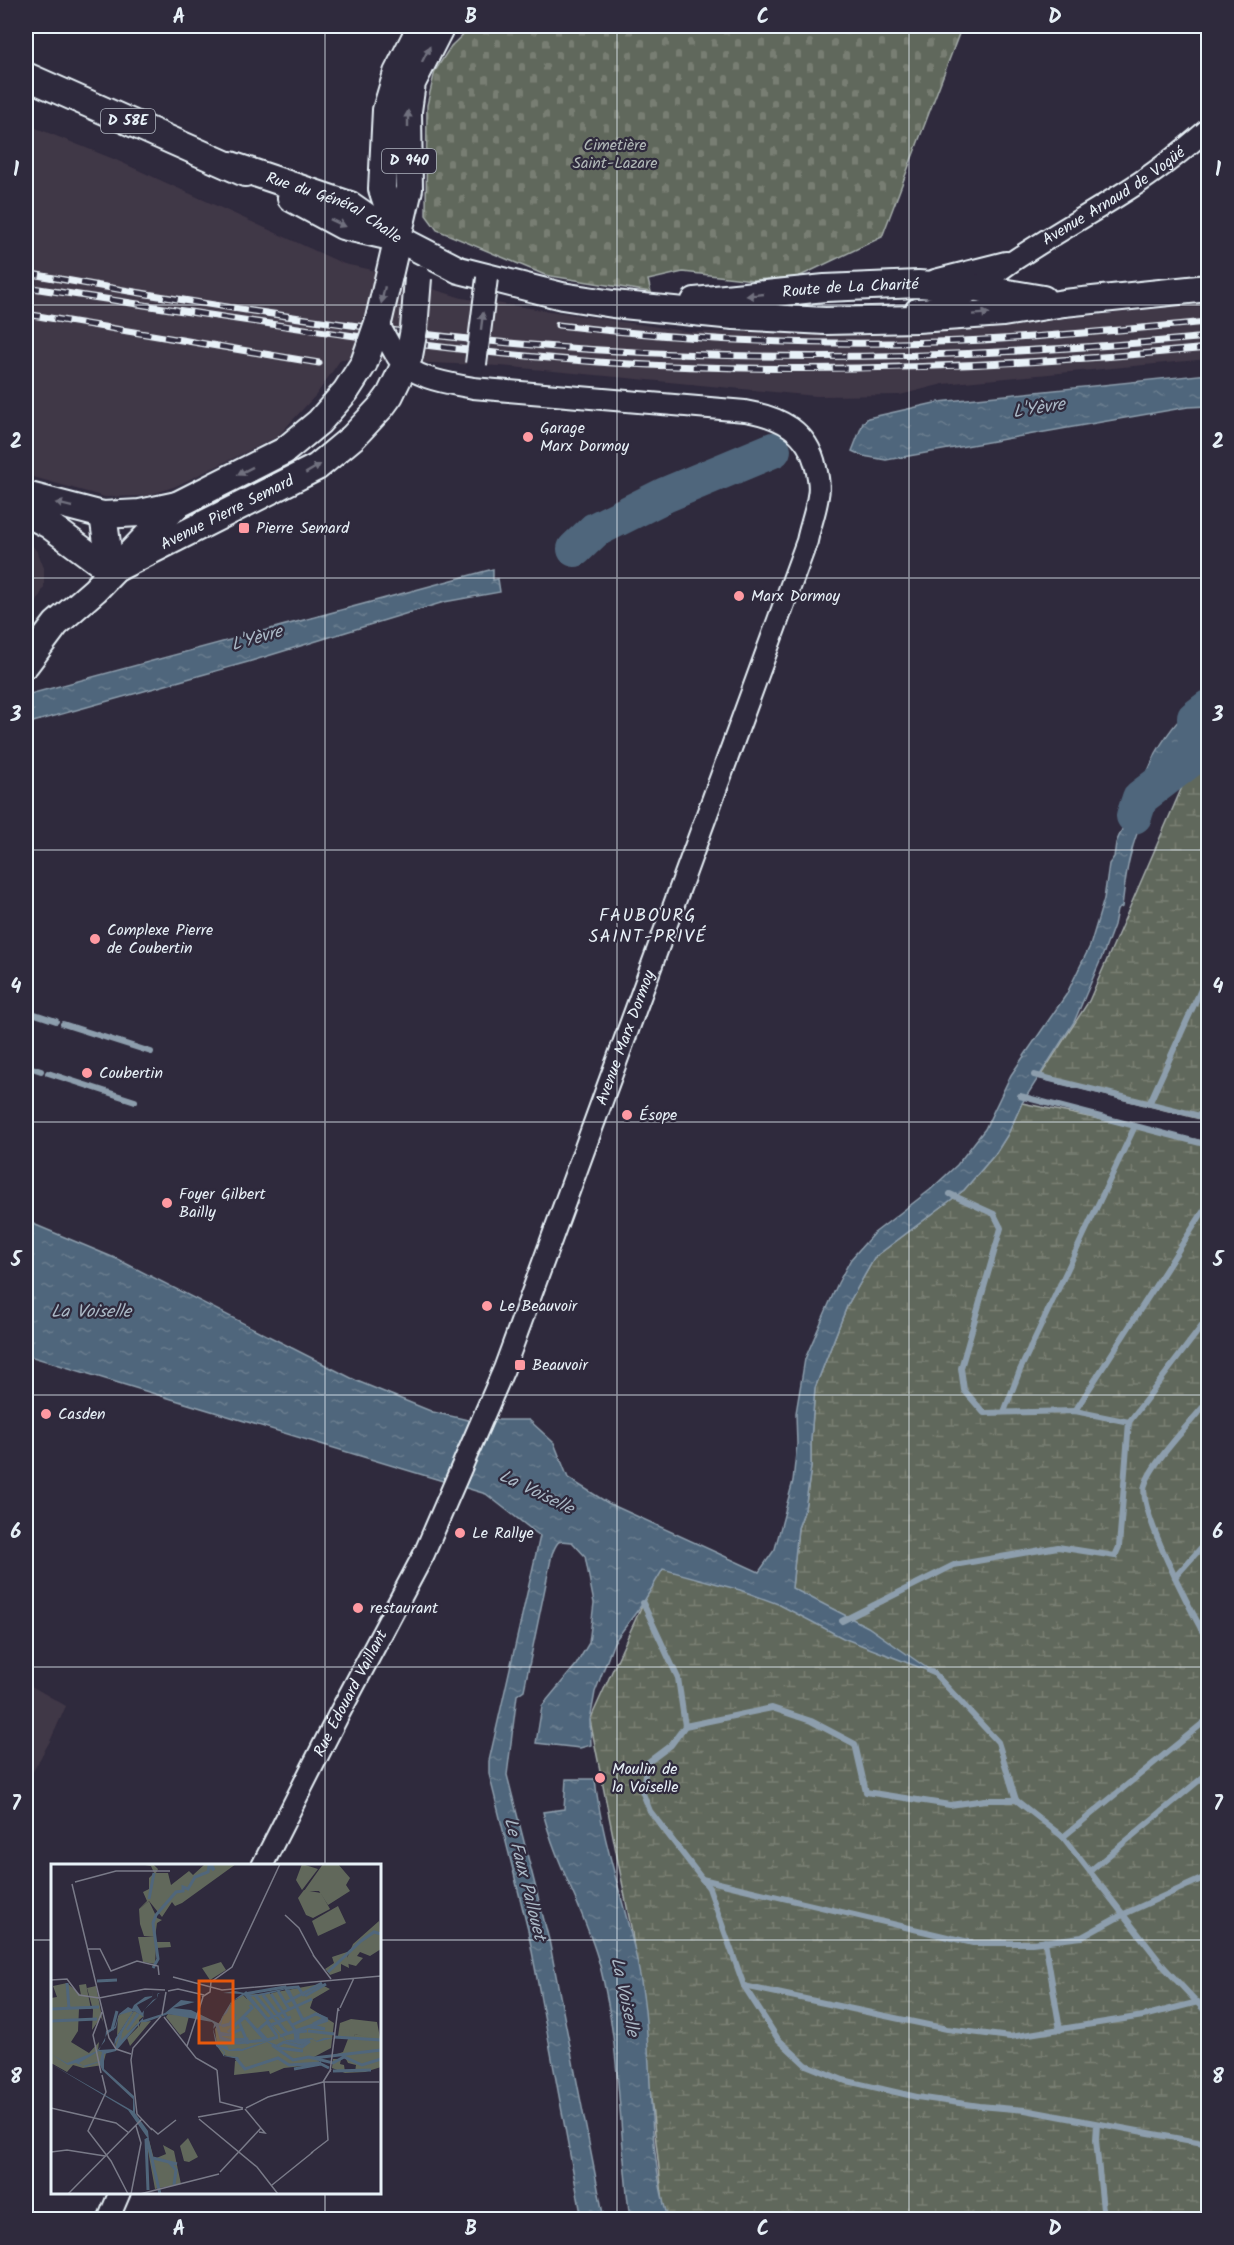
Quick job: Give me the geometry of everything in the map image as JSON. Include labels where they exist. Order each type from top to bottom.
[{"type":"main road","name":"D 940","points":[[399,239],[382,189],[386,110],[397,73],[420,26]]},
{"type":"main road","name":"D 940","points":[[399,239],[409,189],[408,111],[412,82],[441,26]]},
{"type":"main road","name":"Rue du Général Challe","points":[[26,76],[231,165],[343,226],[399,239]]},
{"type":"main road","name":"Avenue Pierre Semard","points":[[26,495],[104,515],[140,513],[177,505],[284,451],[319,422],[346,391],[364,363],[378,323],[399,239]]},
{"type":"main road","name":"Avenue Pierre Semard","points":[[111,572],[317,467],[353,437],[382,406],[390,395],[414,329],[418,278],[399,239]]},
{"type":"main road","name":"Route de La Charité","points":[[399,239],[459,270],[562,296],[636,307],[734,316],[825,321],[916,319],[1003,313],[1064,303],[1209,288]]},
{"type":"main road","name":"Route de La Charité","points":[[636,307],[825,288],[918,284],[978,288],[1064,303]]},
{"type":"main road","points":[[26,664],[57,624],[95,590],[177,505]]},
{"type":"main road","points":[[26,513],[49,525],[111,572]]},
{"type":"main road","points":[[104,515],[111,572]]},
{"type":"street","name":"Avenue Arnaud de Vogüé","points":[[1014,260],[1142,181],[1209,129]]},
{"type":"street","points":[[918,284],[1014,260]]},
{"type":"street","points":[[734,316],[825,310],[924,309],[959,299],[978,288],[1014,260]]},
{"type":"street","points":[[378,323],[403,359],[448,383],[473,388],[487,278]]},
{"type":"street","name":"Avenue Marx Dormoy","points":[[451,1487],[504,1369],[807,541],[819,493],[816,465],[808,443],[783,422],[767,414],[473,388]]},
{"type":"street","name":"Rue Édouard Vaillant","points":[[263,1864],[424,1554],[451,1487]]},
{"type":"street","points":[[108,2220],[120,2194]]},
{"type":"shaded area","points":[[26,124],[116,160],[344,264],[368,269],[462,298],[691,332],[940,332],[1208,303],[1208,359],[943,384],[900,395],[816,396],[500,366],[341,359],[316,395],[277,437],[176,486],[147,496],[105,497],[26,475]]},
{"type":"shaded area","points":[[26,537],[38,553],[44,568],[44,587],[36,604],[26,615]]},
{"type":"shaded area","points":[[26,1683],[66,1706],[26,1784]]},
{"type":"green space","name":"Cimetière Saint-Lazare","points":[[472,26],[962,26],[882,237],[798,277],[753,280],[683,272],[648,280],[651,292],[545,275],[437,230],[426,215],[427,105],[435,71],[451,46]]},
{"type":"green space","points":[[1208,745],[1208,1121],[1039,1078],[1089,1001],[1196,755]]},
{"type":"green space","points":[[1022,1103],[1208,1142],[1208,2219],[668,2219],[663,2203],[632,1932],[590,1720],[643,1603],[669,1553],[792,1588],[798,1528],[805,1509],[811,1467],[815,1388],[847,1306],[875,1257],[964,1190],[996,1153],[1008,1134]]},
{"type":"water","points":[[1208,374],[1208,406],[1188,407],[886,460],[863,456],[852,451],[863,423],[868,418],[939,402]]},
{"type":"water","name":"L'Yèvre","points":[[493,569],[493,580],[498,579],[500,592],[444,602],[248,662],[26,724],[26,695]]},
{"type":"water","name":"La Voiselle","points":[[1208,693],[1208,718],[1196,729],[1173,761],[1143,819],[1129,859],[1122,907],[1117,910],[1104,952],[1074,1022],[1022,1103],[1008,1134],[996,1153],[964,1190],[875,1257],[847,1306],[815,1388],[811,1467],[805,1509],[798,1528],[792,1588],[868,1627],[934,1673],[843,1638],[778,1604],[740,1590],[663,1569],[643,1603],[614,1642],[595,1692],[590,1720],[591,1745],[580,1748],[536,1743],[542,1706],[576,1665],[589,1643],[594,1603],[585,1556],[572,1542],[563,1541],[557,1544],[552,1554],[524,1690],[517,1695],[507,1775],[549,1940],[604,2219],[582,2219],[528,1930],[489,1774],[489,1761],[540,1536],[486,1494],[26,1355],[26,1221],[117,1259],[357,1381],[433,1412],[468,1420],[529,1420],[554,1443],[568,1478],[608,1503],[759,1572],[775,1549],[793,1481],[797,1444],[796,1413],[805,1359],[838,1283],[851,1259],[873,1234],[930,1190],[957,1165],[985,1129],[1011,1075],[1066,995],[1090,946],[1104,899],[1109,864],[1114,857],[1116,843],[1156,753],[1179,720]]},
{"type":"water","points":[[566,1779],[595,1779],[605,1835],[634,1946],[647,2029],[657,2166],[668,2219],[630,2219],[616,2060],[607,1997],[594,1946],[555,1851],[543,1812],[564,1809]]},
{"type":"waterway","name":"L'Yèvre","points":[[575,549],[595,530],[665,495],[773,450]]},
{"type":"waterway","points":[[1134,816],[1140,798],[1196,755],[1195,718],[1208,708]]},
{"type":"waterway","points":[[1150,1102],[1208,974]]},
{"type":"waterway","points":[[26,1011],[56,1021]]},
{"type":"waterway","points":[[63,1024],[151,1052]]},
{"type":"waterway","points":[[26,1066],[41,1071]]},
{"type":"waterway","points":[[48,1073],[135,1101]]},
{"type":"waterway","points":[[1034,1075],[1208,1118]]},
{"type":"waterway","points":[[1020,1096],[1208,1145]]},
{"type":"waterway","points":[[1004,1412],[1020,1370],[1135,1126]]},
{"type":"waterway","points":[[950,1194],[994,1214],[1001,1228],[961,1368],[964,1390],[984,1413],[1075,1411],[1129,1422]]},
{"type":"waterway","points":[[1075,1411],[1208,1204]]},
{"type":"waterway","points":[[842,1621],[954,1565],[1058,1547],[1115,1556],[1119,1547],[1129,1422],[1208,1318]]},
{"type":"waterway","points":[[1208,1401],[1173,1442],[1145,1485],[1145,1498],[1150,1516],[1168,1563],[1208,1642]]},
{"type":"waterway","points":[[1175,1577],[1208,1540]]},
{"type":"waterway","points":[[643,1603],[678,1678],[685,1726]]},
{"type":"waterway","points":[[1201,1629],[1208,1620]]},
{"type":"waterway","points":[[929,1671],[934,1673],[998,1742],[1016,1800],[1063,1837],[1164,1967],[1208,2014]]},
{"type":"waterway","points":[[1016,1800],[985,1800],[950,1805],[866,1792],[855,1744],[811,1721],[772,1708],[685,1726],[671,1745],[647,1763],[642,1791],[650,1811],[709,1888],[744,1986],[778,2039],[806,2065],[843,2080],[917,2097],[1025,2110],[1208,2144]]},
{"type":"waterway","points":[[1063,1837],[1208,1719]]},
{"type":"waterway","points":[[1090,1871],[1208,1773]]},
{"type":"waterway","points":[[702,1879],[973,1943],[1032,1943],[1082,1937],[1124,1914],[1208,1876]]},
{"type":"waterway","points":[[1045,1941],[1060,2030]]},
{"type":"waterway","points":[[744,1986],[947,2029],[1010,2037],[1143,2016],[1198,2002]]},
{"type":"waterway","points":[[1097,2124],[1096,2140],[1104,2220]]},
{"type":"railway","points":[[26,273],[312,320],[456,338],[600,350],[752,356],[904,356],[1056,349],[1208,337]]},
{"type":"railway","points":[[26,287],[465,350],[687,367],[836,369],[910,367],[1059,360],[1208,348]]},
{"type":"railway","points":[[26,314],[319,363]]},
{"type":"railway","points":[[558,325],[652,335],[747,341],[889,343],[1004,339],[1208,322]]},
{"type":"place","name":"Garage Marx Dormoy","points":[[528,437]]},
{"type":"place","name":"Pierre Semard","points":[[244,528]]},
{"type":"place","name":"Marx Dormoy","points":[[739,596]]},
{"type":"place","name":"Complexe Pierre de Coubertin","points":[[95,939]]},
{"type":"place","name":"Coubertin","points":[[87,1073]]},
{"type":"place","name":"Ésope","points":[[627,1115]]},
{"type":"place","name":"Foyer Gilbert Bailly","points":[[167,1203]]},
{"type":"place","name":"Le Beauvoir","points":[[487,1306]]},
{"type":"place","name":"Beauvoir","points":[[520,1365]]},
{"type":"place","name":"Casden","points":[[46,1414]]},
{"type":"place","name":"Le Rallye","points":[[460,1533]]},
{"type":"place","name":"restaurant","points":[[358,1608]]},
{"type":"place","name":"Moulin de la Voiselle","points":[[600,1778]]},
{"type":"district","name":"FAUBOURG SAINT-PRIVÉ","points":[[648,926]]},
{"type":"water label","name":"Le Faux Pallouet","points":[[524,1879]]}]
